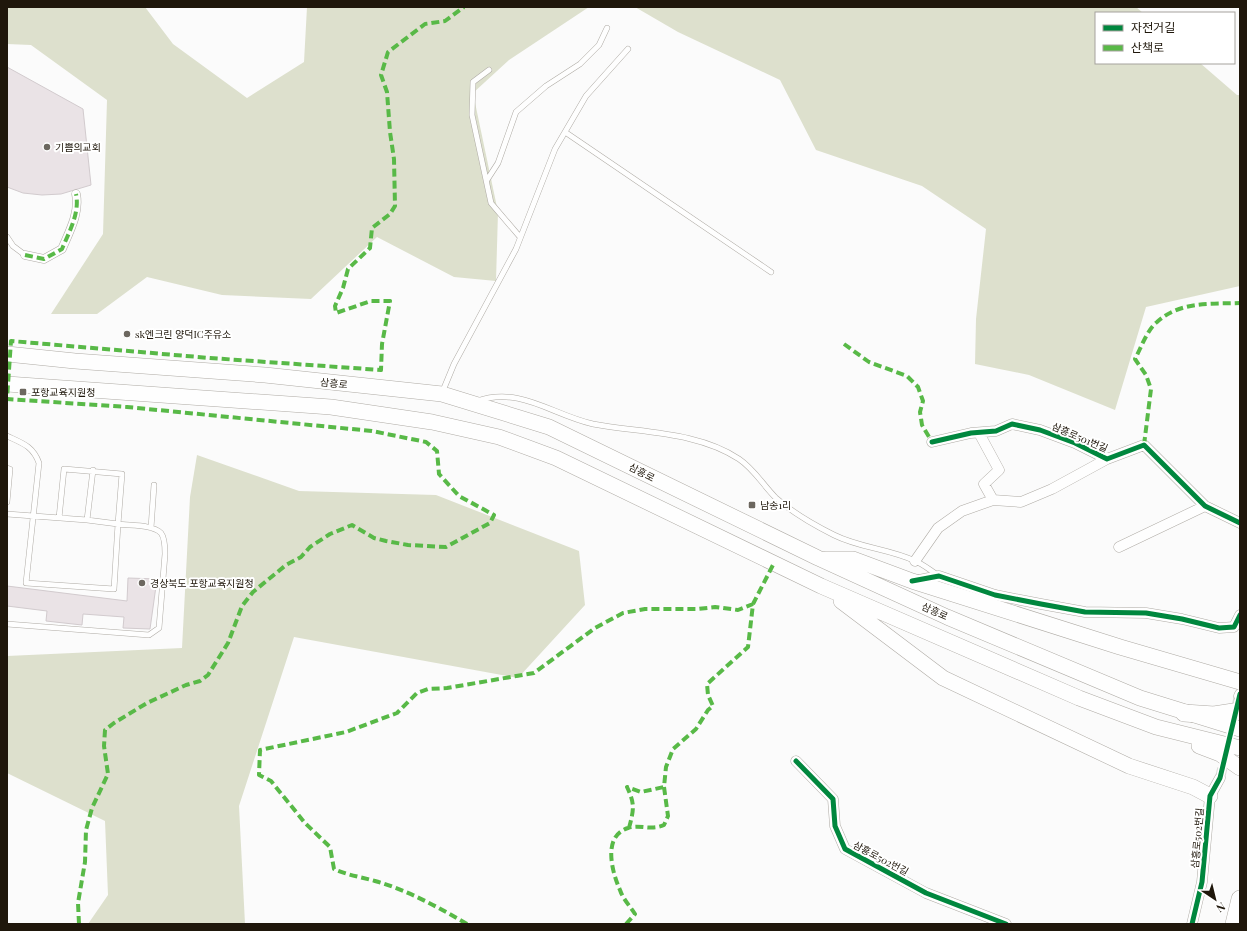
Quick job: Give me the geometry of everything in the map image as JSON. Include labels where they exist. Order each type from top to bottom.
[{"type":"highway","points":[[1184,713],[1214,715],[1240,696]]},
{"type":"highway","points":[[1234,924],[1240,899]]},
{"type":"main road","name":"삼흥로","points":[[7,354],[265,376],[442,394],[472,402],[549,427],[818,558],[1084,675],[1184,713],[1240,729]]},
{"type":"main road","points":[[7,384],[331,408],[432,422],[499,437],[556,458],[628,491],[821,586],[1079,698],[1156,726],[1220,754],[1240,768]]},
{"type":"main road","points":[[818,558],[853,559],[912,581],[1120,647],[1240,696]]},
{"type":"main road","points":[[821,586],[943,678],[1129,766],[1193,787],[1210,796]]},
{"type":"main road","points":[[1156,726],[1240,748]]},
{"type":"street","points":[[25,255],[44,259],[62,249],[73,224],[78,204],[76,194]]},
{"type":"street","name":"삼흥로501번길","points":[[932,442],[996,431],[1012,424],[1040,430],[1075,443],[1107,459]]},
{"type":"street","points":[[980,433],[999,470],[984,484],[993,500]]},
{"type":"street","name":"삼흥로501번길","points":[[915,561],[938,528],[962,511],[993,500],[1021,502],[1052,489],[1107,459],[1144,445],[1205,506],[1240,523]]},
{"type":"street","points":[[1119,547],[1205,506]]},
{"type":"street","points":[[912,581],[939,576],[995,595],[1085,612],[1146,613],[1182,619],[1220,628],[1234,628],[1240,615]]},
{"type":"street","name":"삼흥로502번길","points":[[796,761],[833,799],[835,826],[845,849],[926,893],[1006,924]]},
{"type":"street","name":"삼흥로502번길","points":[[1192,924],[1202,882],[1210,796],[1220,778]]},
{"type":"lane","points":[[486,180],[498,163],[516,112],[546,86],[580,64],[599,45],[607,28]]},
{"type":"lane","points":[[442,394],[454,364],[477,324],[516,249],[555,149],[586,96],[628,49]]},
{"type":"lane","points":[[489,70],[473,82],[472,115],[491,203],[520,237]]},
{"type":"lane","points":[[565,132],[771,272]]},
{"type":"lane","points":[[7,237],[13,246],[25,255]]},
{"type":"lane","points":[[472,402],[491,396],[531,401],[591,423],[681,437],[707,444],[738,458],[756,473],[776,497],[809,522],[836,536],[915,561],[939,576]]},
{"type":"lane","points":[[7,436],[28,446],[35,453],[39,463],[26,584],[114,589],[122,474],[93,470],[64,469],[59,518]]},
{"type":"lane","points":[[7,468],[10,469],[7,502]]},
{"type":"lane","points":[[87,520],[93,470]]},
{"type":"lane","points":[[151,528],[154,485]]},
{"type":"lane","points":[[7,514],[87,520],[151,528],[161,533],[165,543],[159,628],[149,635],[7,624]]},
{"type":"green space","points":[[7,7],[145,7],[173,44],[247,98],[304,62],[307,7],[589,7],[509,60],[473,93],[498,212],[496,281],[454,277],[377,237],[311,299],[222,295],[147,277],[97,314],[51,314],[103,234],[107,100],[31,45],[7,44]]},
{"type":"green space","points":[[635,7],[1136,7],[1142,12],[1095,12],[1095,64],[1201,64],[1237,95],[1240,95],[1240,286],[1146,307],[1115,410],[1029,375],[975,364],[976,319],[986,229],[922,186],[816,150],[780,80],[678,32]]},
{"type":"green space","points":[[197,455],[299,491],[436,495],[579,551],[585,605],[518,678],[294,637],[239,806],[245,924],[88,924],[108,895],[105,821],[7,773],[7,656],[182,648],[190,497]]},
{"type":"building","name":"기쁨의교회","points":[[7,67],[83,109],[91,185],[61,194],[42,195],[23,193],[7,187]]},
{"type":"building","name":"경상북도 포항교육지원청","points":[[128,578],[157,579],[150,629],[123,628],[124,617],[83,614],[82,625],[46,621],[47,611],[7,606],[7,586],[127,601]]},
{"type":"tunnel","points":[[1220,778],[1239,696]]},
{"type":"marked path","points":[[79,924],[78,903],[85,862],[86,830],[92,808],[108,774],[104,746],[105,730],[147,703],[186,685],[200,681],[208,675],[228,643],[242,606],[253,592],[286,565],[301,557],[310,547],[330,534],[352,525],[374,538],[386,541],[408,545],[446,547],[490,523],[494,515],[459,496],[439,474],[437,451],[426,442],[372,431],[127,407],[7,399],[11,341],[210,358],[381,370],[382,344],[390,301],[371,301],[336,313],[335,306],[343,288],[348,269],[370,248],[372,228],[390,214],[395,206],[394,159],[387,92],[381,75],[388,52],[425,24],[445,21],[464,7]]},
{"type":"marked path","points":[[25,255],[44,259],[62,249],[71,229],[75,215],[77,201],[76,194]]},
{"type":"marked path","points":[[1144,445],[1151,389],[1146,375],[1135,359],[1144,339],[1153,325],[1166,315],[1186,307],[1207,304],[1240,303]]},
{"type":"marked path","points":[[844,344],[869,362],[907,376],[918,387],[923,401],[920,412],[922,425],[932,442]]},
{"type":"marked path","points":[[626,924],[635,914],[623,896],[614,874],[611,855],[612,846],[620,832],[628,828],[659,827],[664,825],[668,816],[664,787],[666,767],[673,749],[696,729],[708,710],[713,706],[708,695],[707,684],[748,647],[753,604],[774,563]]},
{"type":"marked path","points":[[467,924],[434,905],[399,889],[334,869],[330,847],[305,823],[271,781],[259,775],[260,750],[346,732],[397,713],[417,693],[428,689],[447,688],[534,673],[595,628],[623,613],[645,609],[698,609],[715,607],[738,610],[753,604]]},
{"type":"marked path","points":[[629,828],[633,807],[627,787],[641,792],[664,787]]},
{"type":"cycle path","points":[[932,442],[971,433],[996,431],[1012,424],[1040,430],[1075,443],[1107,459],[1144,445],[1205,506],[1240,523]]},
{"type":"cycle path","points":[[912,581],[939,576],[995,595],[1041,604],[1085,612],[1146,613],[1182,619],[1219,628],[1234,627],[1240,615]]},
{"type":"cycle path","points":[[1192,924],[1202,882],[1210,796],[1220,778],[1240,694]]},
{"type":"cycle path","points":[[796,761],[833,799],[835,826],[845,849],[926,893],[1006,924]]},
{"type":"place","name":"기쁨의교회","points":[[47,147]]},
{"type":"place","name":"sk엔크린 양덕IC주유소","points":[[127,334]]},
{"type":"place","name":"포항교육지원청","points":[[23,392]]},
{"type":"place","name":"남송1리","points":[[752,505]]},
{"type":"place","name":"경상북도 포항교육지원청","points":[[142,583]]}]
